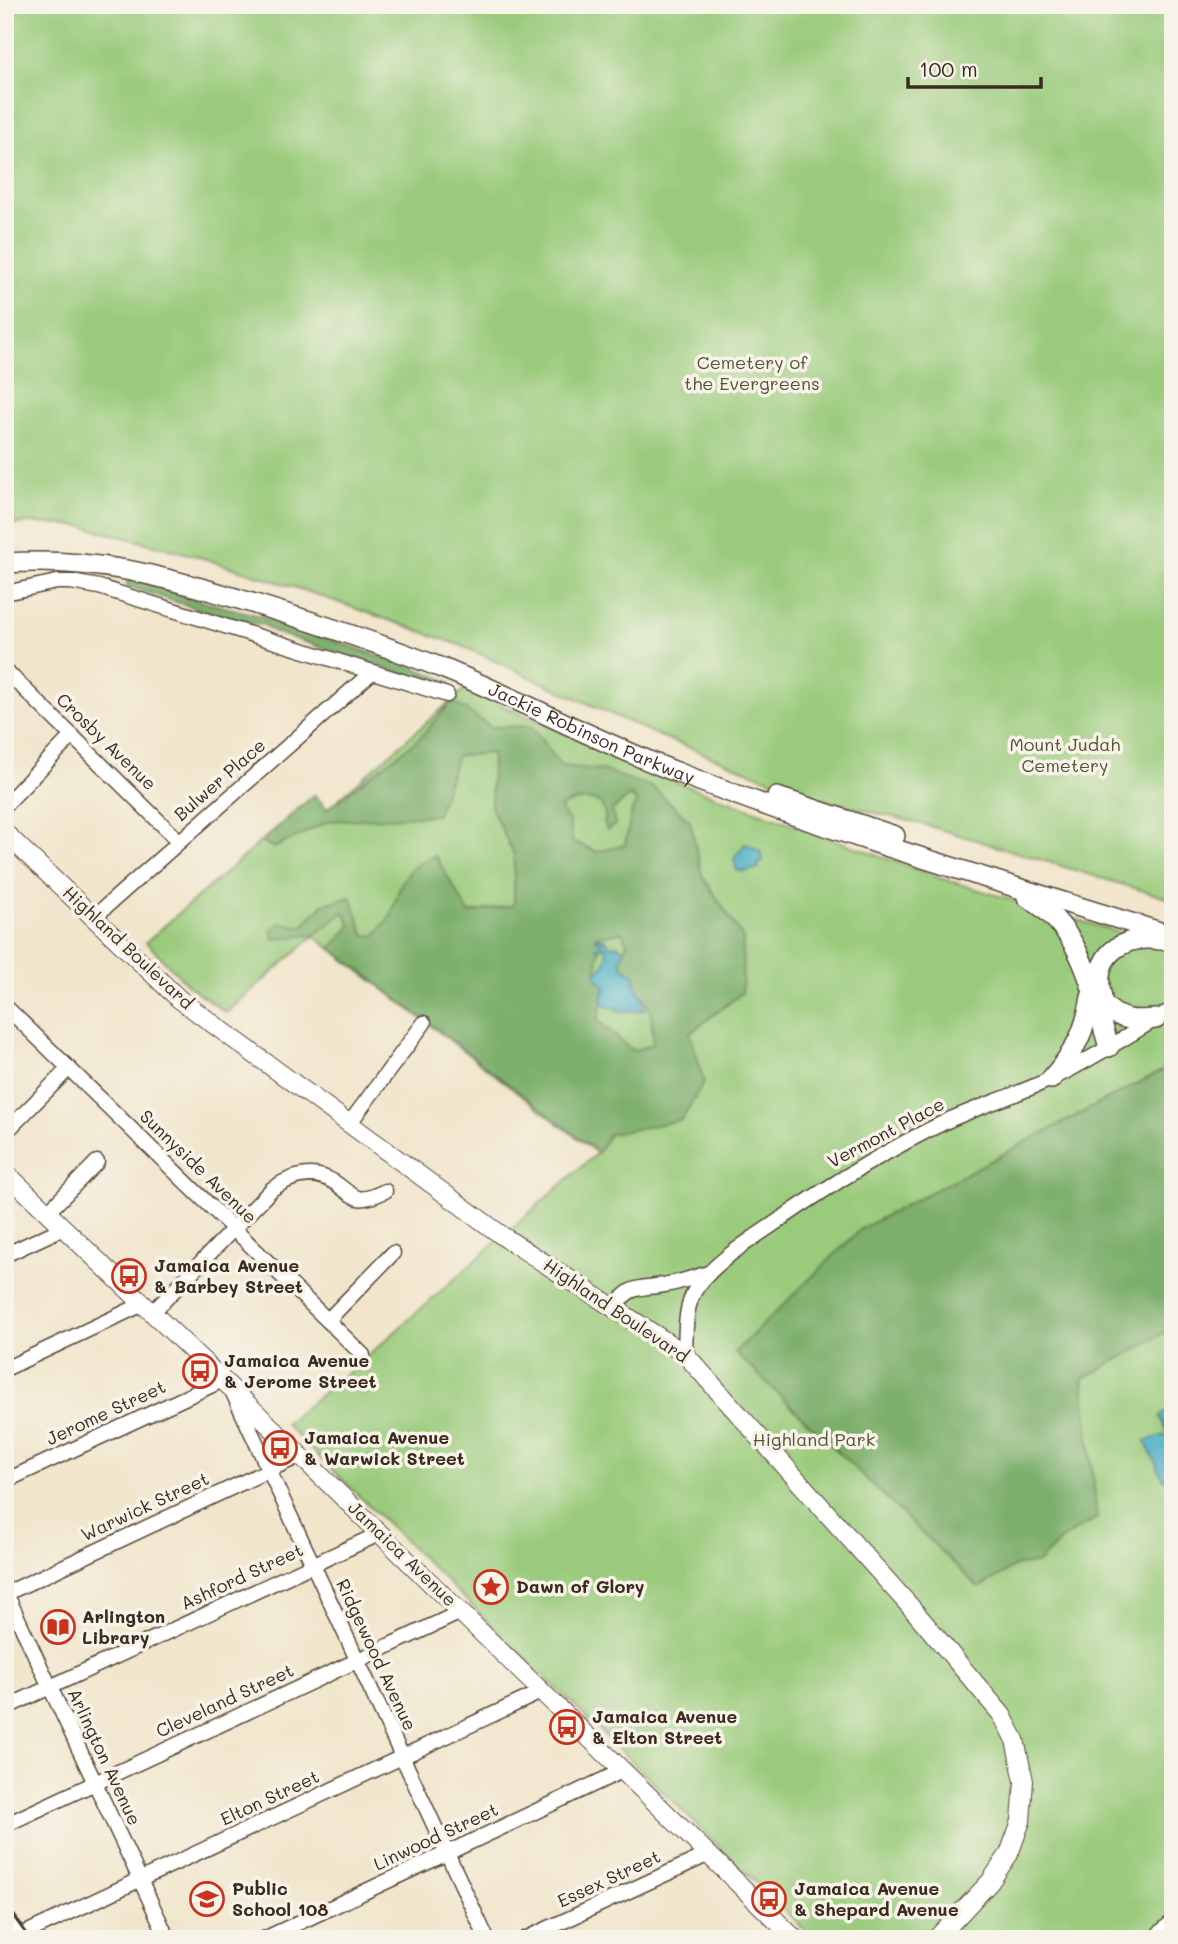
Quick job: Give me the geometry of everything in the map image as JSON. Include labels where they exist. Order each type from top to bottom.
[{"type":"highway","name":"Jackie Robinson Parkway","points":[[9,557],[66,550],[115,555],[276,597],[441,657],[672,757],[774,796],[1173,924]]},
{"type":"highway","name":"Jackie Robinson Parkway","points":[[9,557],[125,569],[189,584],[310,621],[445,669],[688,777],[816,824],[1173,936]]},
{"type":"highway","points":[[999,881],[1041,905],[1061,924],[1080,954],[1098,998],[1112,1045]]},
{"type":"highway","points":[[1051,1079],[1069,1058],[1081,1036],[1098,998],[1101,971],[1114,950],[1124,943],[1141,939],[1173,943]]},
{"type":"highway","points":[[1098,998],[1116,1015],[1127,1020],[1164,1014]]},
{"type":"main road","name":"Highland Boulevard","points":[[5,833],[179,999],[504,1237],[685,1354],[916,1613],[1002,1715],[1015,1740],[1024,1781],[1021,1821],[1009,1854],[990,1882],[936,1939]]},
{"type":"main road","name":"Jamaica Avenue","points":[[5,1172],[301,1455],[624,1770],[788,1937]]},
{"type":"street","points":[[5,593],[57,582],[99,587],[447,695]]},
{"type":"street","name":"Crosby Avenue","points":[[5,670],[180,841]]},
{"type":"street","name":"Bulwer Place","points":[[94,917],[371,673]]},
{"type":"street","points":[[5,805],[72,736]]},
{"type":"street","name":"Sunnyside Avenue","points":[[5,1006],[363,1354]]},
{"type":"street","name":"Vermont Place","points":[[685,1354],[690,1299],[709,1273],[760,1233],[825,1188],[887,1152],[950,1120],[1051,1079],[1164,1014]]},
{"type":"street","points":[[349,1124],[424,1023]]},
{"type":"street","points":[[5,1133],[69,1068]]},
{"type":"street","points":[[47,1213],[97,1161]]},
{"type":"street","points":[[5,1369],[148,1308],[234,1229],[272,1189],[294,1176],[317,1175],[332,1180],[356,1197],[369,1197],[385,1191]]},
{"type":"street","points":[[5,1255],[63,1228]]},
{"type":"street","points":[[328,1320],[393,1253]]},
{"type":"street","points":[[615,1307],[628,1292],[639,1287],[665,1285],[709,1273]]},
{"type":"street","name":"Ridgewood Avenue","points":[[227,1384],[487,1939]]},
{"type":"street","name":"Jerome Street","points":[[5,1481],[227,1384]]},
{"type":"street","name":"Warwick Street","points":[[6,1592],[301,1455]]},
{"type":"street","name":"Ashford Street","points":[[5,1709],[381,1533]]},
{"type":"street","name":"Arlington Avenue","points":[[6,1592],[167,1939]]},
{"type":"street","name":"Cleveland Street","points":[[5,1825],[461,1612]]},
{"type":"street","name":"Elton Street","points":[[19,1938],[543,1691]]},
{"type":"street","name":"Linwood Street","points":[[264,1939],[624,1770]]},
{"type":"street","name":"Essex Street","points":[[525,1939],[709,1854]]},
{"type":"street","points":[[5,1915],[19,1938]]},
{"type":"street","points":[[1153,1939],[1173,1921]]},
{"type":"green space","name":"Cemetery of the Evergreens","points":[[5,5],[1173,5],[1173,900],[926,825],[819,799],[655,734],[460,645],[309,592],[193,555],[81,526],[31,523],[5,525]]},
{"type":"green space","points":[[127,581],[159,585],[185,597],[261,616],[415,668],[448,681],[451,685],[446,688],[274,632],[264,625],[223,617],[127,586]]},
{"type":"green space","name":"Highland Park","points":[[465,689],[679,783],[940,878],[1173,949],[1173,1939],[814,1939],[285,1424],[362,1361],[597,1153],[314,936],[226,1013],[189,986],[146,942],[314,795],[327,809]]},
{"type":"green space","points":[[452,701],[491,727],[531,726],[561,766],[601,770],[652,787],[690,821],[702,875],[743,938],[742,993],[690,1033],[704,1082],[681,1120],[609,1134],[598,1153],[331,948],[351,926],[344,912],[314,935],[273,939],[272,929],[281,923],[302,927],[323,904],[351,897],[364,935],[375,936],[391,915],[401,884],[412,868],[435,855],[469,913],[514,905],[514,855],[491,807],[492,753],[457,756],[437,815],[329,821],[274,848],[261,842],[314,795],[327,809],[421,737]],"holes":[[[630,796],[637,802],[632,810],[625,845],[597,852],[572,841],[569,821],[561,807],[580,800],[601,803],[607,830],[615,825],[612,810]],[[622,932],[627,943],[621,957],[622,966],[634,975],[638,992],[647,1002],[652,1023],[653,1044],[633,1051],[598,1021],[605,987],[596,977],[597,948],[602,944],[602,940],[595,939],[595,936]]]},
{"type":"green space","points":[[1173,1065],[1173,1328],[1083,1379],[1097,1518],[1063,1538],[1038,1563],[1017,1565],[979,1588],[735,1352],[862,1228]]},
{"type":"water","points":[[745,844],[760,851],[763,862],[758,864],[759,868],[737,871],[734,858]]},
{"type":"water","points":[[595,936],[605,939],[610,946],[617,945],[625,950],[621,957],[622,966],[634,975],[645,1009],[617,1011],[617,1008],[607,1007],[602,1000],[605,987],[596,978],[596,973],[604,964],[607,953],[604,946],[599,950],[597,948],[602,941],[595,939]]},
{"type":"water","points":[[1173,1407],[1173,1483],[1164,1480],[1145,1441],[1169,1434],[1160,1416]]},
{"type":"railway","points":[[5,1905],[30,1939]]},
{"type":"place","name":"Jamaica Avenue & Barbey Street","points":[[129,1276]]},
{"type":"place","name":"Jamaica Avenue & Jerome Street","points":[[200,1371]]},
{"type":"place","name":"Jamaica Avenue & Warwick Street","points":[[280,1448]]},
{"type":"place","name":"Dawn of Glory","points":[[491,1587]]},
{"type":"place","name":"Arlington Library","points":[[58,1627]]},
{"type":"place","name":"Jamaica Avenue & Elton Street","points":[[567,1727]]},
{"type":"place","name":"Public School 108","points":[[207,1899]]},
{"type":"place","name":"Jamaica Avenue & Shepard Avenue","points":[[769,1899]]},
{"type":"park label","name":"Mount Judah Cemetery","points":[[1065,755]]}]
